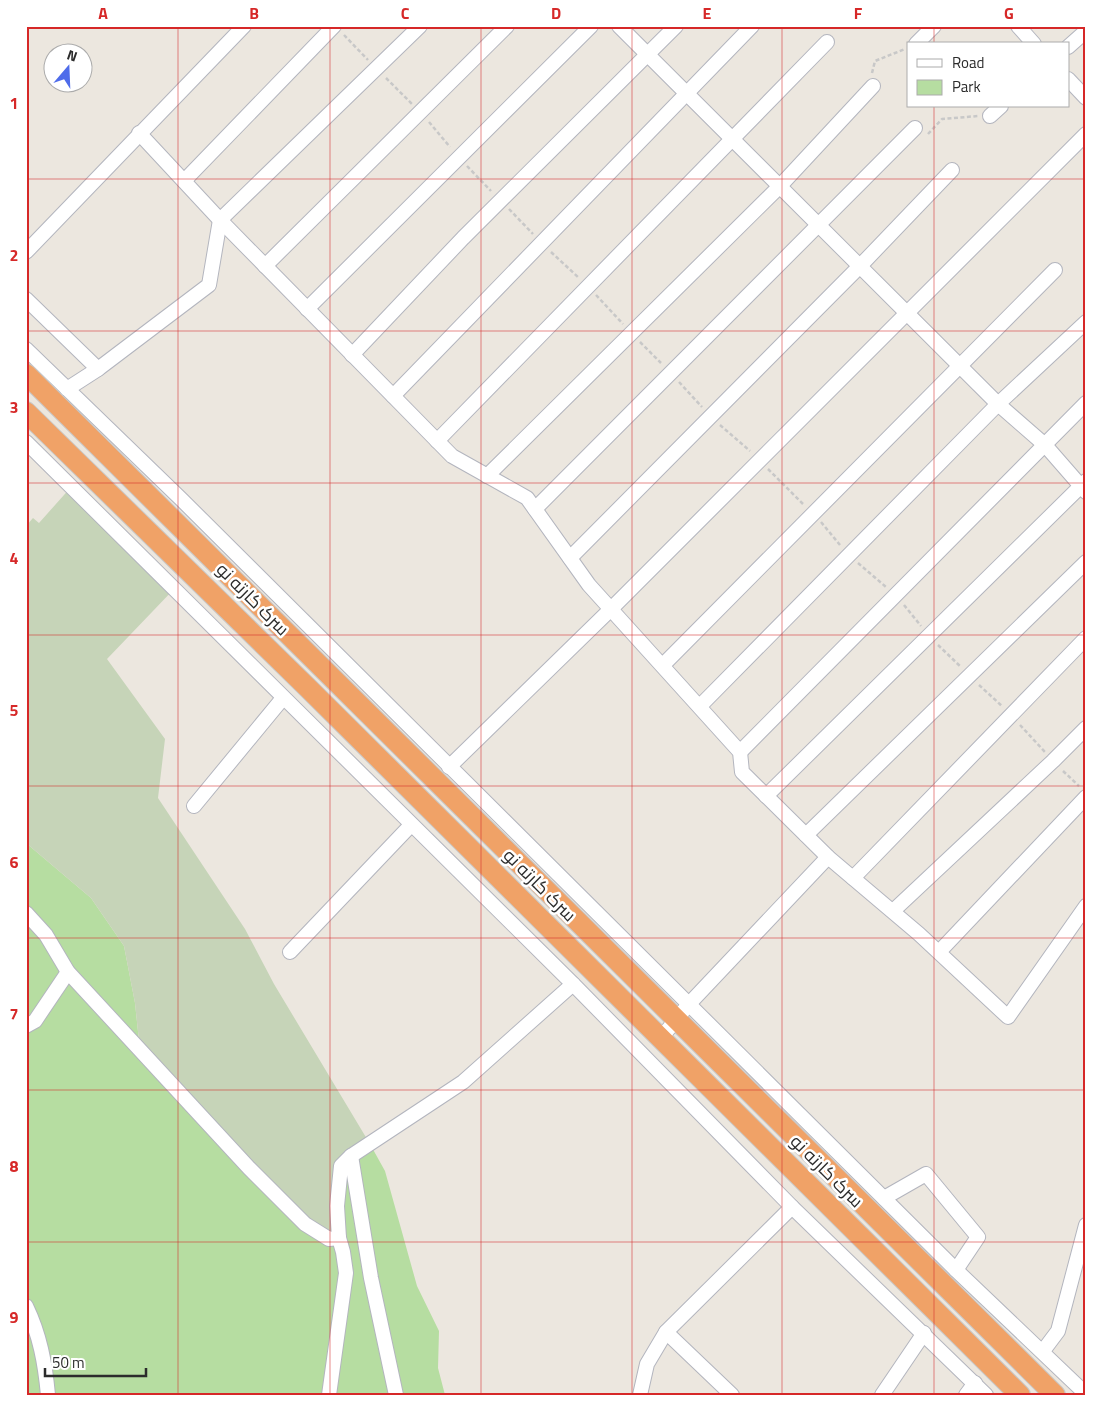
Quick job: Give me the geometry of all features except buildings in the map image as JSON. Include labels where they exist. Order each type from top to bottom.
[{"type":"highway","name":"سرک کارته نو","points":[[26,374],[1055,1395]]},
{"type":"highway","points":[[46,431],[62,411]]},
{"type":"highway","points":[[26,412],[1020,1395]]},
{"type":"highway","points":[[704,1082],[720,1064]]},
{"type":"street","points":[[26,252],[244,26]]},
{"type":"street","points":[[184,181],[334,26]]},
{"type":"street","points":[[67,388],[98,369],[209,285],[220,220],[420,26]]},
{"type":"street","points":[[265,266],[507,26]]},
{"type":"street","points":[[307,309],[590,26]]},
{"type":"street","points":[[620,26],[998,404],[1045,445],[1084,487],[766,796]]},
{"type":"street","points":[[352,355],[464,238],[676,26]]},
{"type":"street","points":[[392,396],[752,26]]},
{"type":"street","points":[[918,42],[934,26]]},
{"type":"street","points":[[1018,26],[1032,42]]},
{"type":"street","points":[[1070,45],[1086,31]]},
{"type":"street","points":[[438,442],[827,42]]},
{"type":"street","points":[[1070,81],[1086,98]]},
{"type":"street","points":[[487,476],[780,186],[872,82]]},
{"type":"street","points":[[990,116],[999,108]]},
{"type":"street","points":[[535,509],[915,128]]},
{"type":"street","points":[[139,133],[220,220],[452,456],[527,498],[589,585],[663,664],[740,752],[742,772],[828,857],[893,911],[1008,1017],[1086,906]]},
{"type":"street","points":[[449,767],[908,314],[1086,134]]},
{"type":"street","points":[[570,558],[860,266],[952,170]]},
{"type":"street","points":[[663,664],[1055,270]]},
{"type":"street","points":[[26,299],[98,369]]},
{"type":"street","points":[[700,706],[998,404],[1086,322]]},
{"type":"street","points":[[26,349],[956,1270],[1086,1394]]},
{"type":"street","points":[[740,752],[1086,403]]},
{"type":"street","points":[[26,442],[141,553],[283,698],[573,984],[792,1207],[986,1395]]},
{"type":"street","points":[[806,835],[1086,562]]},
{"type":"street","points":[[853,878],[1086,638]]},
{"type":"street","points":[[194,806],[283,698]]},
{"type":"street","points":[[893,911],[1054,761],[1086,728]]},
{"type":"street","points":[[939,952],[1086,797]]},
{"type":"street","points":[[290,952],[411,825]]},
{"type":"street","points":[[660,1038],[689,1004],[828,857]]},
{"type":"street","points":[[26,913],[46,935],[68,972],[249,1168],[305,1224],[329,1239],[339,1238]]},
{"type":"street","points":[[26,1026],[35,1021],[68,972]]},
{"type":"street","points":[[329,1395],[346,1273],[339,1238],[337,1206],[341,1166],[351,1156],[463,1082],[573,984]]},
{"type":"street","points":[[351,1156],[371,1278],[396,1395]]},
{"type":"street","points":[[884,1198],[926,1174],[978,1237],[956,1270]]},
{"type":"street","points":[[640,1395],[647,1364],[666,1332],[792,1207]]},
{"type":"street","points":[[1043,1352],[1058,1331],[1086,1225]]},
{"type":"street","points":[[26,1306],[37,1328],[46,1365],[48,1395]]},
{"type":"street","points":[[666,1332],[732,1395]]},
{"type":"street","points":[[882,1395],[924,1333]]},
{"type":"street","points":[[966,1395],[975,1383]]},
{"type":"path","points":[[872,82],[875,61],[907,48]]},
{"type":"path","points":[[915,128],[925,137],[942,119],[990,116]]},
{"type":"green space","points":[[72,486],[175,588],[107,659],[165,739],[158,798],[245,929],[274,984],[370,1144],[341,1166],[339,1238],[305,1224],[139,1041],[135,1003],[124,946],[91,898],[26,843],[26,526],[33,518],[39,523]]},
{"type":"green space","points":[[26,843],[91,898],[124,946],[135,1003],[139,1041],[341,1166],[370,1144],[385,1171],[417,1286],[439,1331],[438,1368],[445,1395],[26,1395]]}]
